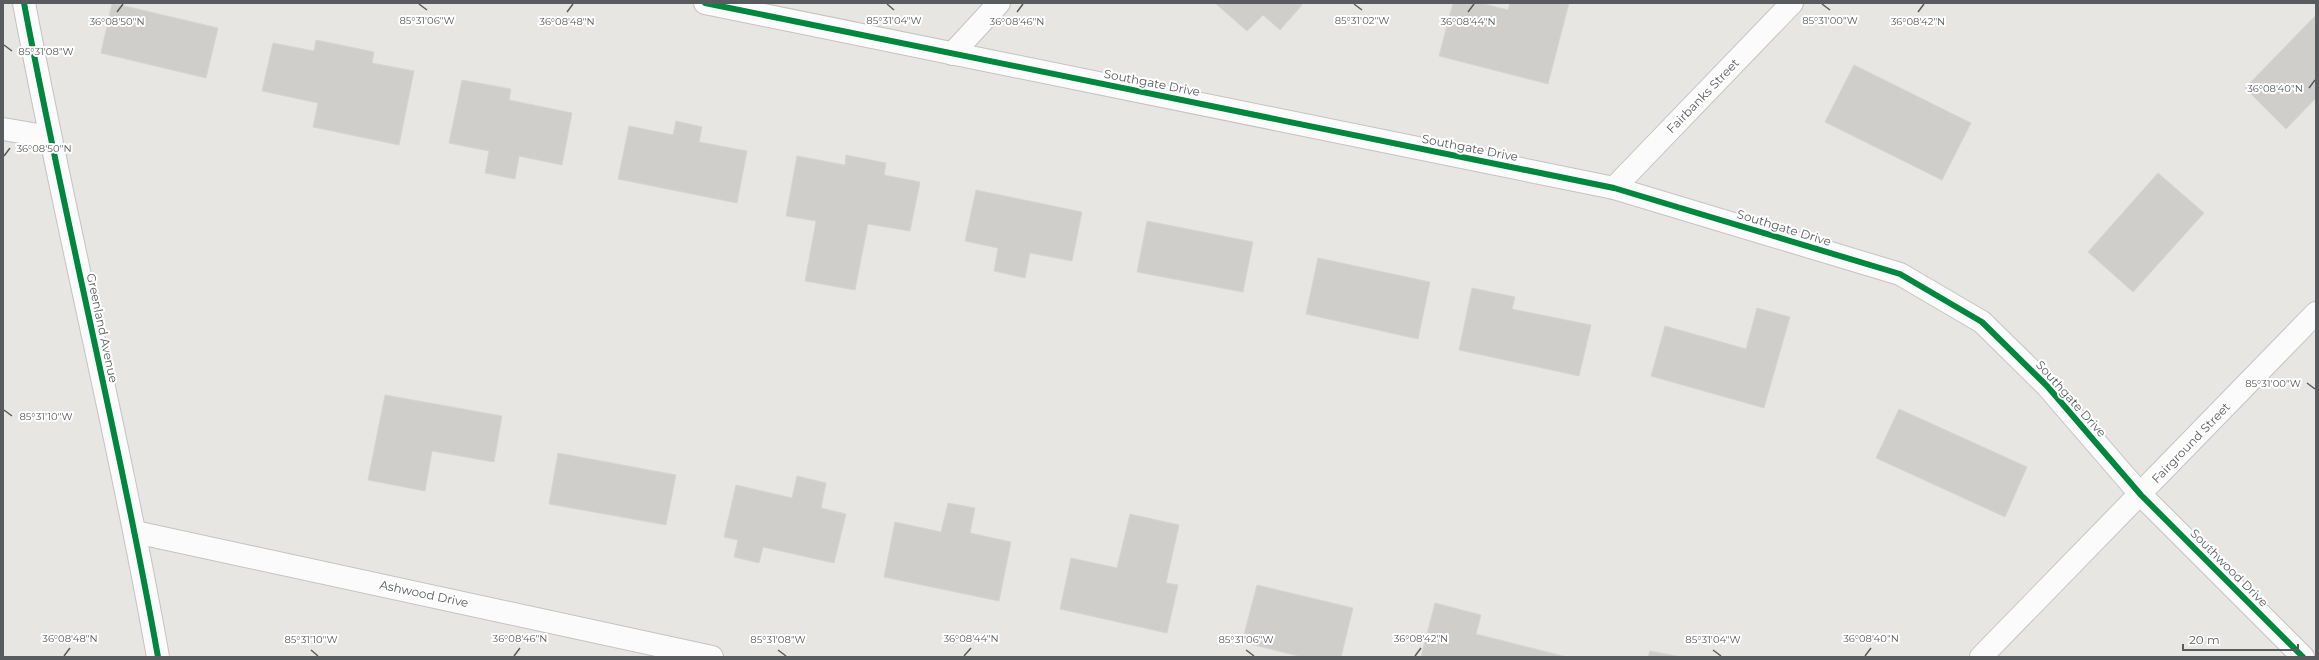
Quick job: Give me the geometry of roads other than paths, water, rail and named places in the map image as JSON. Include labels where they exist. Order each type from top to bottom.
[{"type":"street","name":"Greenland Avenue","points":[[24,3],[50,137],[135,532],[158,657]]},
{"type":"street","name":"Southgate Drive","points":[[705,3],[1614,188],[1900,274],[1982,322],[2047,386],[2141,495]]},
{"type":"street","points":[[952,54],[999,3]]},
{"type":"street","name":"Fairbanks Street","points":[[1614,188],[1792,3]]},
{"type":"street","points":[[3,129],[50,137]]},
{"type":"street","name":"Fairground Street","points":[[1980,657],[2141,495],[2316,313]]},
{"type":"street","name":"Southwood Drive","points":[[2141,495],[2303,657]]},
{"type":"street","name":"Ashwood Drive","points":[[135,532],[712,657]]}]
